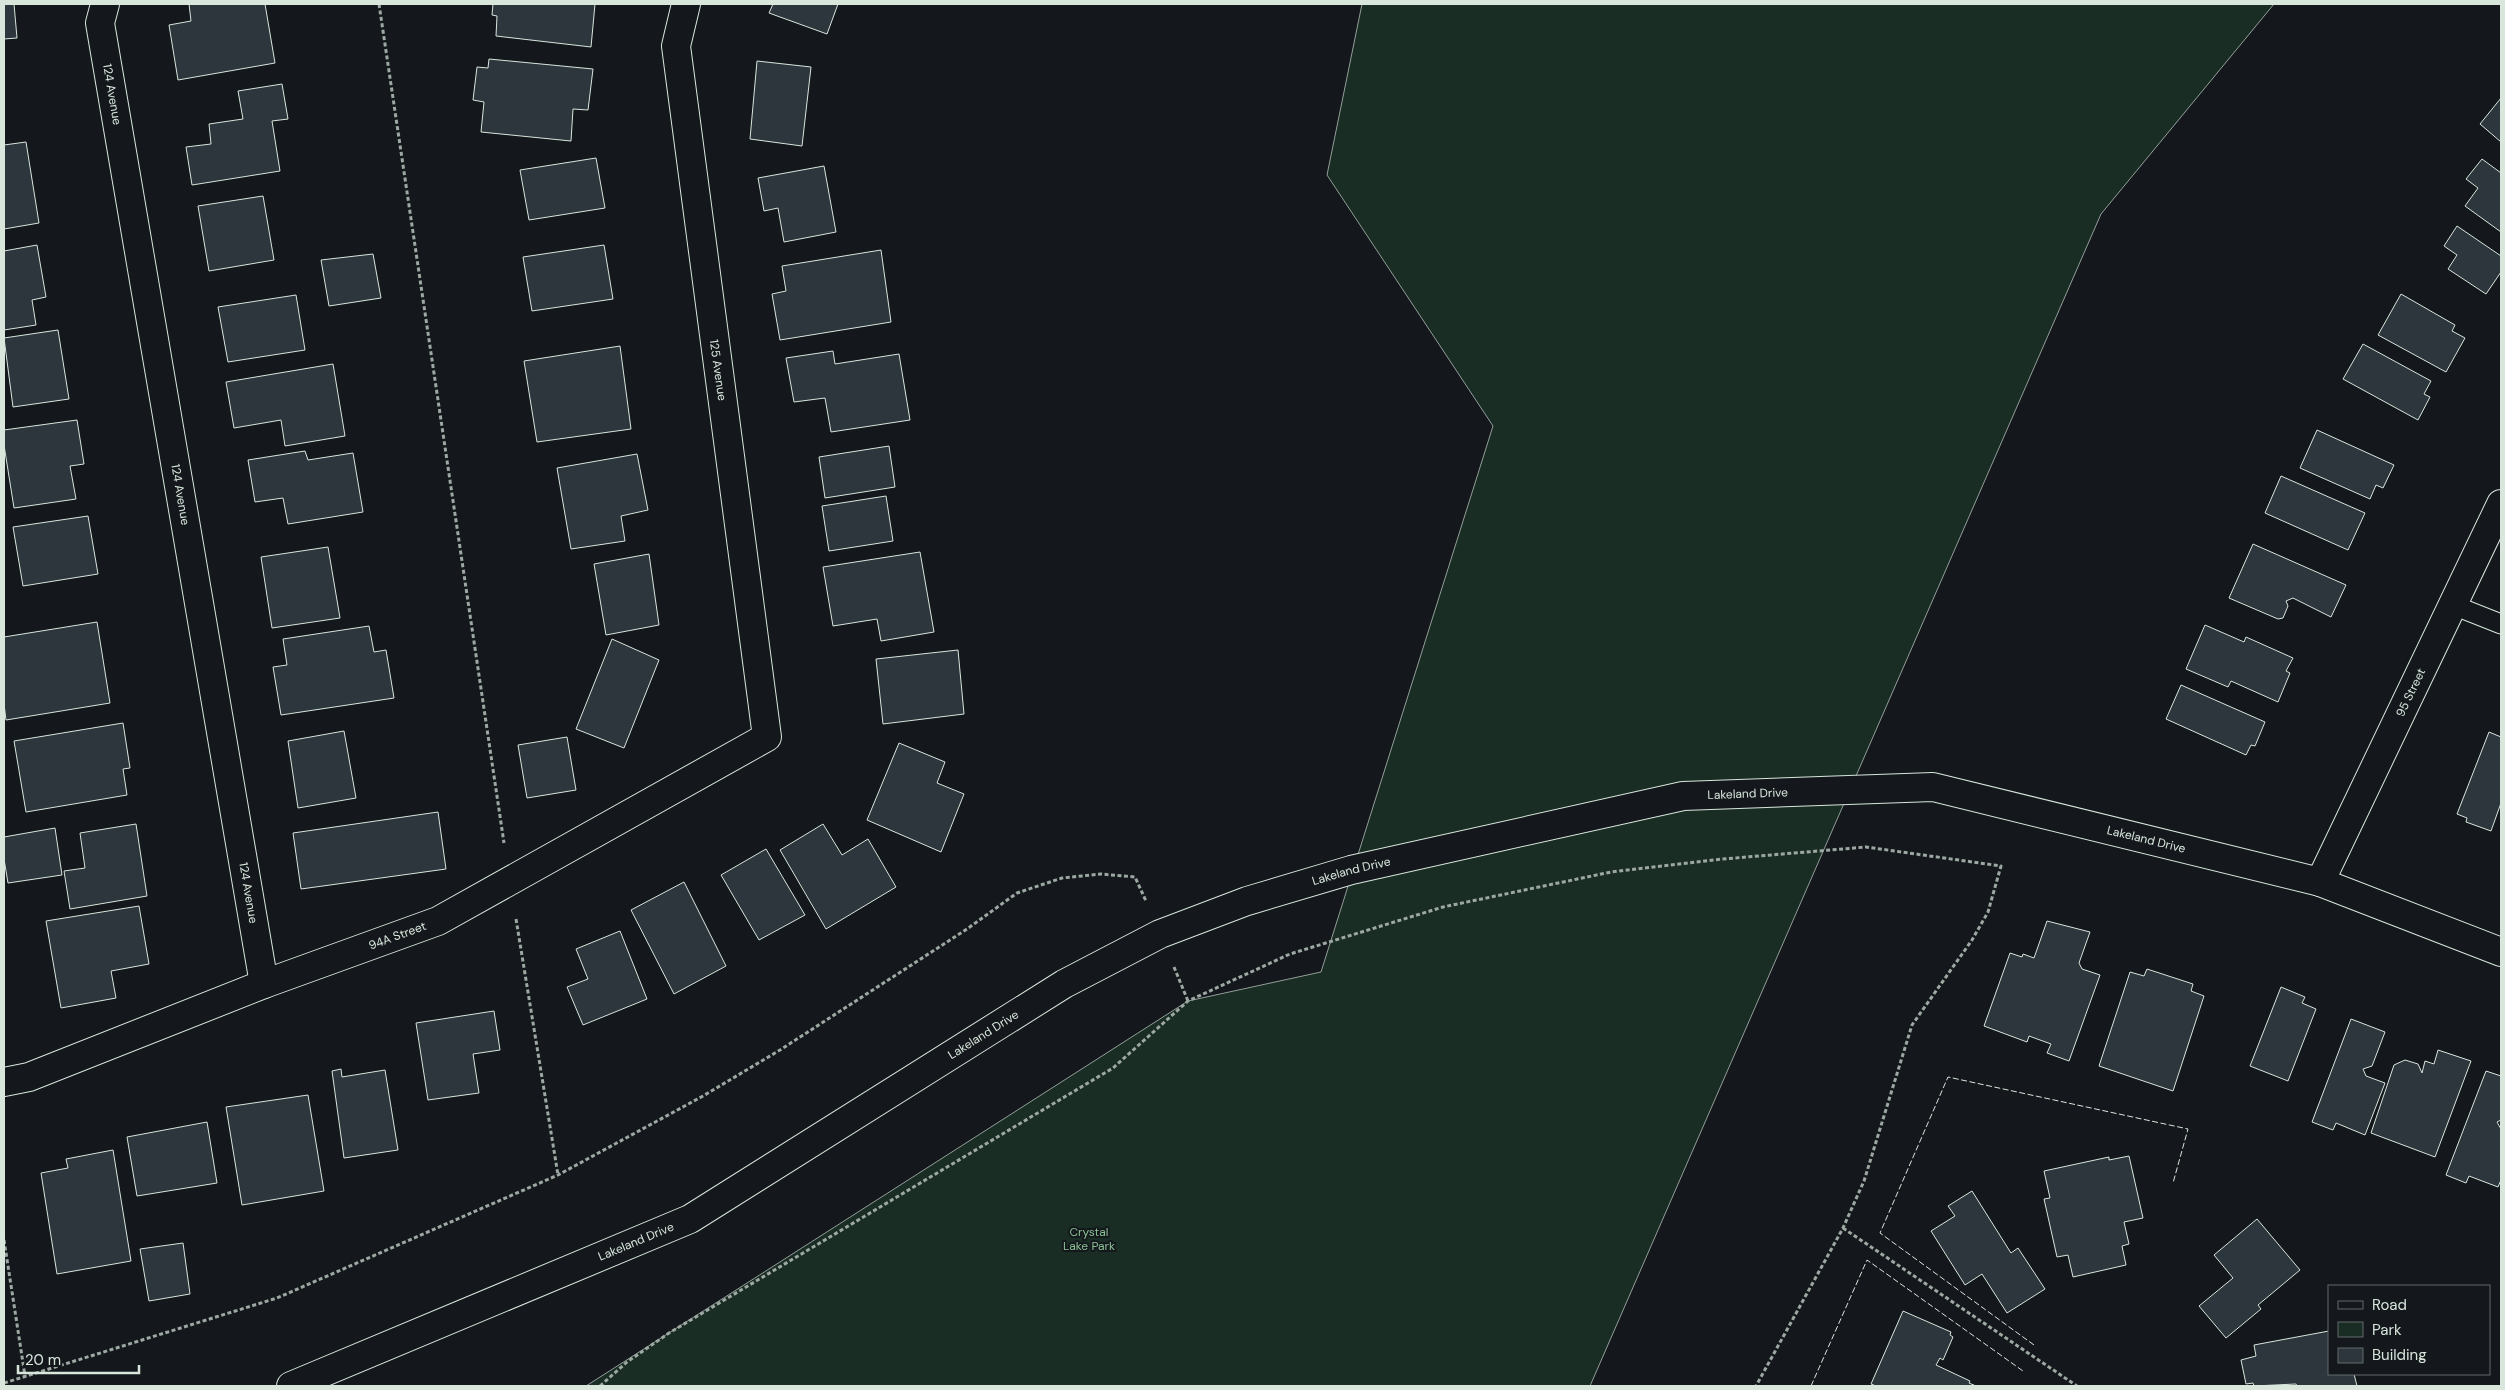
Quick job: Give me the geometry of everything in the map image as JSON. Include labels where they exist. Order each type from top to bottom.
[{"type":"street","name":"124 Avenue","points":[[105,4],[100,24],[264,984]]},
{"type":"street","name":"125 Avenue","points":[[686,4],[676,46],[767,737]]},
{"type":"street","name":"95 Street","points":[[2320,882],[2501,504]]},
{"type":"street","name":"94A Street","points":[[4,1082],[29,1076],[264,984],[438,921],[767,737]]},
{"type":"street","name":"Lakeland Drive","points":[[290,1386],[690,1219],[1064,984],[1160,934],[1247,901],[1351,870],[1683,796],[1933,787],[2320,882],[2501,952]]},
{"type":"lane","points":[[2453,605],[2501,624]]},
{"type":"path","points":[[379,4],[510,881],[558,1175]]},
{"type":"path","points":[[600,1386],[627,1362],[669,1333],[1113,1068],[1188,1001],[1290,954],[1434,910],[1612,872],[1866,847],[2001,866],[1988,912],[1972,940],[1912,1025],[1864,1180],[1843,1228],[1756,1386]]},
{"type":"path","points":[[4,1383],[276,1298],[558,1175],[703,1096],[780,1050],[967,929],[1017,893],[1062,878],[1101,874],[1135,877],[1188,1001]]},
{"type":"path","points":[[1843,1228],[2077,1386]]},
{"type":"path","points":[[4,1240],[25,1376]]},
{"type":"green space","name":"Crystal Lake Park","points":[[1362,4],[2274,4],[2101,214],[1590,1386],[586,1386],[1188,1001],[1321,972],[1493,426],[1327,175]]},
{"type":"building","points":[[4,4],[14,4],[17,38],[4,39]]},
{"type":"building","points":[[189,4],[265,4],[275,63],[178,80],[169,25],[191,21]]},
{"type":"building","points":[[493,4],[595,4],[591,47],[496,36],[497,16],[492,15]]},
{"type":"building","points":[[773,4],[838,4],[827,34],[769,13]]},
{"type":"building","points":[[489,59],[593,69],[588,110],[573,109],[571,141],[481,132],[484,102],[473,100],[477,67],[488,68]]},
{"type":"building","points":[[757,61],[811,67],[802,146],[750,139]]},
{"type":"building","points":[[282,84],[288,119],[272,121],[280,171],[192,185],[186,147],[211,144],[209,124],[243,119],[238,91]]},
{"type":"building","points":[[2501,98],[2501,142],[2480,124]]},
{"type":"building","points":[[26,142],[39,223],[4,229],[4,145]]},
{"type":"building","points":[[596,158],[605,208],[529,220],[520,170]]},
{"type":"building","points":[[2482,159],[2501,173],[2501,232],[2465,206],[2478,188],[2466,179]]},
{"type":"building","points":[[824,166],[836,232],[784,242],[778,208],[764,211],[758,178]]},
{"type":"building","points":[[263,196],[274,260],[209,271],[198,206]]},
{"type":"building","points":[[2457,226],[2501,256],[2501,272],[2486,294],[2448,269],[2457,255],[2444,246]]},
{"type":"building","points":[[37,245],[46,297],[32,300],[36,325],[4,330],[4,251]]},
{"type":"building","points":[[604,245],[613,299],[532,311],[523,257]]},
{"type":"building","points":[[881,250],[891,322],[780,340],[772,294],[786,291],[782,266]]},
{"type":"building","points":[[373,254],[381,298],[329,306],[321,260]]},
{"type":"building","points":[[2401,294],[2455,325],[2452,331],[2465,338],[2446,372],[2378,335]]},
{"type":"building","points":[[296,295],[305,350],[228,362],[218,307]]},
{"type":"building","points":[[58,330],[69,399],[13,407],[4,338]]},
{"type":"building","points":[[2363,344],[2431,381],[2424,394],[2430,397],[2418,420],[2343,379]]},
{"type":"building","points":[[620,346],[631,429],[537,442],[524,361]]},
{"type":"building","points":[[833,351],[835,364],[899,354],[910,420],[831,432],[825,398],[794,402],[786,358]]},
{"type":"building","points":[[333,364],[345,436],[285,446],[281,420],[234,428],[226,382]]},
{"type":"building","points":[[77,420],[84,464],[70,466],[76,499],[14,508],[4,445],[4,430]]},
{"type":"building","points":[[2317,430],[2394,465],[2383,488],[2376,485],[2370,499],[2300,468]]},
{"type":"building","points":[[889,446],[895,487],[825,498],[819,457]]},
{"type":"building","points":[[305,451],[308,460],[353,453],[363,512],[288,524],[283,498],[255,502],[248,460]]},
{"type":"building","points":[[637,454],[648,510],[621,516],[625,541],[571,549],[557,468]]},
{"type":"building","points":[[2281,476],[2365,513],[2348,550],[2265,513]]},
{"type":"building","points":[[886,496],[893,541],[829,551],[822,506]]},
{"type":"building","points":[[88,516],[98,574],[23,586],[13,527]]},
{"type":"building","points":[[2253,544],[2346,585],[2331,617],[2293,598],[2286,601],[2288,606],[2283,618],[2278,619],[2229,598]]},
{"type":"building","points":[[328,547],[340,618],[272,628],[261,557]]},
{"type":"building","points":[[920,552],[934,632],[881,641],[877,619],[833,626],[823,567]]},
{"type":"building","points":[[649,554],[659,625],[606,635],[594,564]]},
{"type":"building","points":[[97,622],[110,703],[6,720],[4,704],[4,637]]},
{"type":"building","points":[[2205,625],[2244,642],[2246,637],[2293,658],[2286,671],[2290,673],[2278,702],[2231,681],[2228,687],[2186,669]]},
{"type":"building","points":[[369,626],[374,652],[386,650],[394,698],[281,715],[273,667],[287,665],[283,639]]},
{"type":"building","points":[[612,639],[659,660],[624,748],[576,729]]},
{"type":"building","points":[[958,650],[964,714],[883,724],[876,659]]},
{"type":"building","points":[[2181,685],[2265,722],[2255,746],[2251,745],[2246,755],[2166,719]]},
{"type":"building","points":[[123,723],[130,768],[123,769],[127,795],[26,812],[14,741]]},
{"type":"building","points":[[344,731],[356,798],[298,808],[288,741]]},
{"type":"building","points":[[2489,732],[2501,737],[2501,803],[2491,831],[2466,822],[2467,818],[2457,814]]},
{"type":"building","points":[[567,737],[576,790],[527,798],[518,745]]},
{"type":"building","points":[[899,743],[945,762],[937,783],[964,794],[941,852],[867,820]]},
{"type":"building","points":[[438,812],[446,869],[301,889],[293,833]]},
{"type":"building","points":[[136,824],[147,896],[70,909],[64,871],[85,868],[80,833]]},
{"type":"building","points":[[823,824],[842,855],[868,839],[896,887],[826,929],[780,850]]},
{"type":"building","points":[[55,828],[62,875],[8,883],[4,859],[4,837]]},
{"type":"building","points":[[766,849],[805,915],[759,940],[721,875]]},
{"type":"building","points":[[684,882],[726,966],[674,994],[631,910]]},
{"type":"building","points":[[139,906],[149,964],[111,971],[116,998],[61,1008],[46,921]]},
{"type":"building","points":[[2047,921],[2090,932],[2079,963],[2082,969],[2100,975],[2069,1061],[2047,1053],[2051,1044],[2029,1036],[2027,1042],[1984,1026],[2010,953],[2022,957],[2023,954],[2034,958]]},
{"type":"building","points":[[620,931],[647,999],[583,1025],[567,987],[588,979],[576,949]]},
{"type":"building","points":[[2147,969],[2193,984],[2191,991],[2204,996],[2173,1091],[2099,1066],[2130,972],[2144,976]]},
{"type":"building","points":[[2281,987],[2305,997],[2302,1003],[2316,1009],[2288,1081],[2250,1066]]},
{"type":"building","points":[[494,1011],[500,1050],[473,1054],[479,1093],[428,1100],[416,1023]]},
{"type":"building","points":[[2351,1019],[2385,1032],[2372,1066],[2363,1069],[2366,1076],[2385,1083],[2365,1135],[2336,1123],[2333,1130],[2312,1122]]},
{"type":"building","points":[[2438,1050],[2471,1061],[2435,1157],[2371,1133],[2394,1065],[2405,1060],[2418,1064],[2422,1073],[2425,1061],[2434,1064]]},
{"type":"building","points":[[341,1069],[342,1077],[385,1070],[398,1150],[344,1158],[332,1071]]},
{"type":"building","points":[[2486,1071],[2501,1076],[2501,1120],[2497,1122],[2501,1129],[2501,1180],[2498,1187],[2469,1176],[2466,1183],[2446,1175]]},
{"type":"building","points":[[308,1095],[324,1191],[242,1205],[226,1107]]},
{"type":"building","points":[[207,1122],[217,1183],[137,1196],[127,1137]]},
{"type":"building","points":[[113,1150],[131,1261],[57,1274],[41,1173],[68,1168],[66,1159]]},
{"type":"building","points":[[2129,1156],[2143,1218],[2124,1222],[2129,1244],[2122,1246],[2126,1265],[2073,1277],[2068,1255],[2057,1257],[2044,1199],[2050,1198],[2044,1171],[2109,1157],[2109,1160]]},
{"type":"building","points":[[1972,1191],[2011,1253],[2018,1248],[2045,1289],[2007,1313],[1982,1274],[1965,1285],[1931,1231],[1955,1216],[1948,1206]]},
{"type":"building","points":[[2257,1219],[2300,1270],[2258,1305],[2261,1309],[2226,1338],[2199,1306],[2233,1278],[2214,1255]]},
{"type":"building","points":[[183,1243],[190,1294],[149,1301],[140,1249]]},
{"type":"building","points":[[1903,1311],[1951,1332],[1950,1335],[1953,1337],[1943,1360],[1940,1358],[1936,1365],[1970,1381],[1969,1383],[1976,1386],[1876,1386],[1871,1384]]},
{"type":"building","points":[[2328,1331],[2328,1375],[2354,1375],[2357,1386],[2297,1386],[2296,1384],[2254,1386],[2253,1383],[2246,1384],[2241,1360],[2256,1356],[2254,1345]]},
{"type":"fence","points":[[2034,1345],[1880,1233],[1948,1077],[2188,1129],[2173,1183]]},
{"type":"fence","points":[[1811,1386],[1867,1260],[2023,1371]]}]
